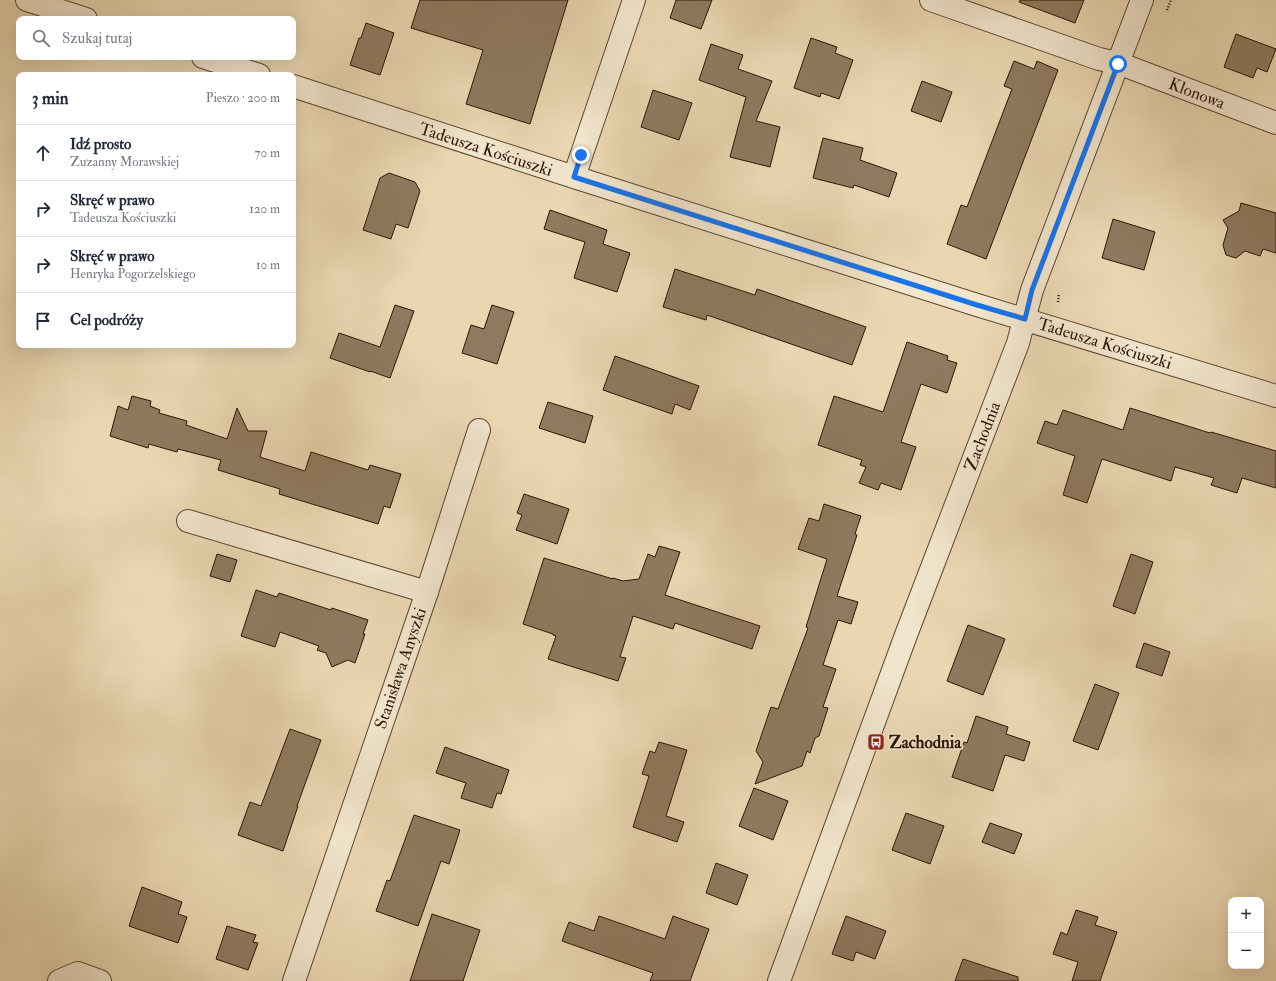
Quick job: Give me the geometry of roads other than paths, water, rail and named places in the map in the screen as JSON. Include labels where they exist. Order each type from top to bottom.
[{"type":"street","points":[[27,0],[77,16]]},
{"type":"street","points":[[574,177],[634,0]]},
{"type":"street","name":"Klonowa","points":[[931,0],[1099,59],[1118,64],[1276,123]]},
{"type":"street","name":"Zachodnia","points":[[779,981],[903,642],[1018,343],[1032,290],[1142,0]]},
{"type":"street","points":[[212,60],[250,72]]},
{"type":"street","name":"Tadeusza Kościuszki","points":[[296,87],[962,300],[1276,396]]},
{"type":"street","points":[[427,592],[479,430]]},
{"type":"street","name":"Stanisława Anyszki","points":[[188,521],[427,592],[294,981]]},
{"type":"street","points":[[59,981],[78,973],[100,981]]},
{"type":"place","name":"Zachodnia","points":[[876,742]]}]
